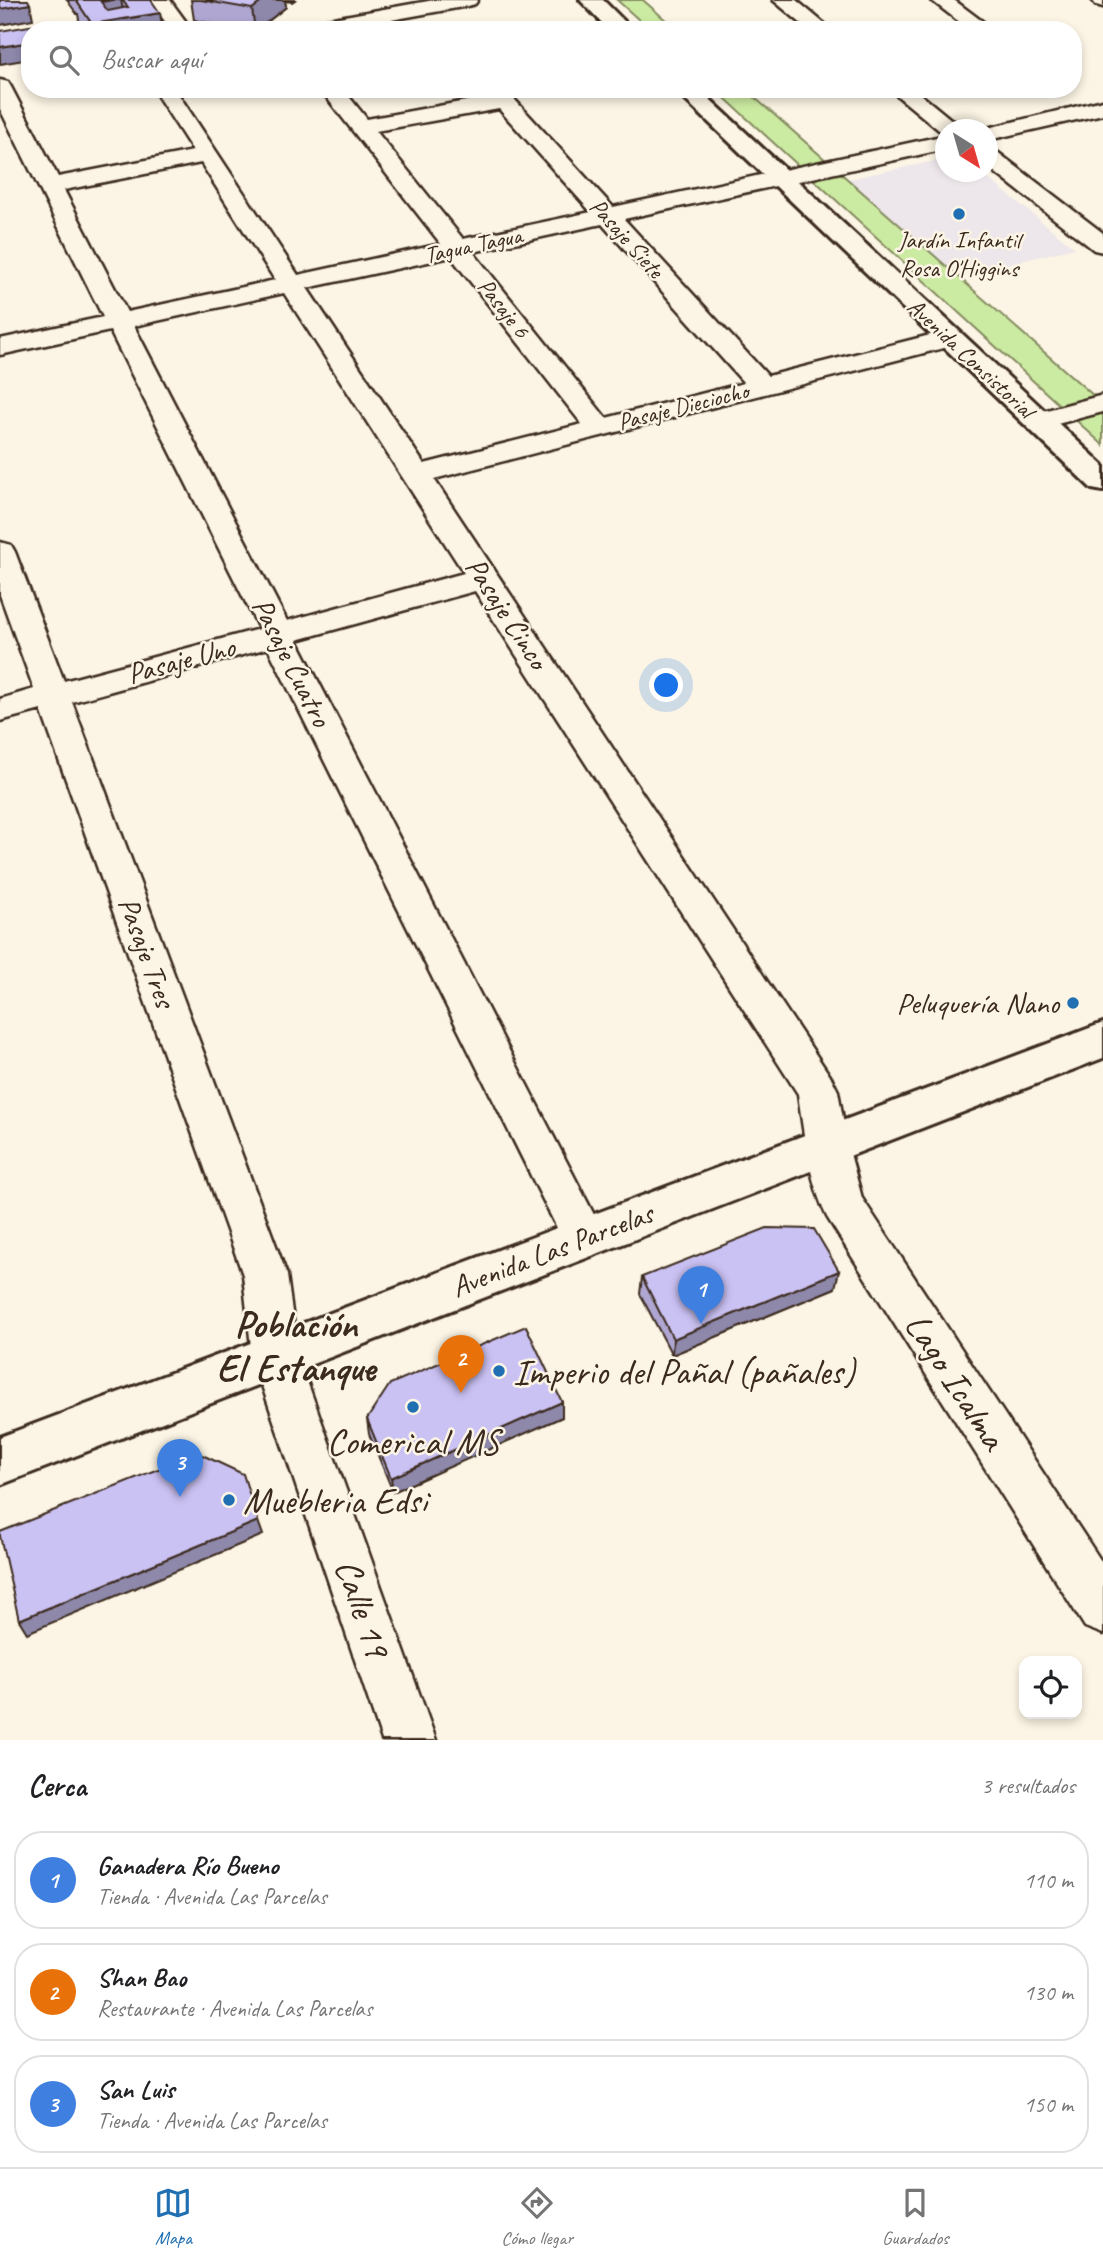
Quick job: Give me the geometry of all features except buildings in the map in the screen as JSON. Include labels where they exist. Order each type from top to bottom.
[{"type":"street","points":[[160,0],[175,21]]},
{"type":"street","points":[[351,21],[468,0]]},
{"type":"street","points":[[590,0],[612,21]]},
{"type":"street","points":[[783,0],[810,21]]},
{"type":"street","points":[[941,0],[971,21]]},
{"type":"street","points":[[420,9],[431,21]]},
{"type":"street","name":"Pasaje Cuatro","points":[[7,83],[50,186],[583,1238]]},
{"type":"street","name":"Pasaje Cinco","points":[[170,98],[818,1091],[827,1146]]},
{"type":"street","name":"Pasaje 6","points":[[338,98],[600,428]]},
{"type":"street","points":[[360,127],[486,98]]},
{"type":"street","name":"Pasaje Siete","points":[[502,98],[762,386]]},
{"type":"street","name":"Avenida Consistorial","points":[[695,98],[1103,482]]},
{"type":"street","points":[[912,98],[939,119]]},
{"type":"street","points":[[1082,98],[1101,110]]},
{"type":"street","points":[[998,131],[1101,110]]},
{"type":"street","name":"Tagua Tagua","points":[[0,348],[935,144]]},
{"type":"street","points":[[50,186],[207,155]]},
{"type":"street","points":[[998,164],[1103,244]]},
{"type":"street","name":"Pasaje Dieciocho","points":[[416,475],[950,338]]},
{"type":"street","points":[[1038,421],[1103,403]]},
{"type":"street","name":"Pasaje Tres","points":[[0,552],[265,1275],[275,1356]]},
{"type":"street","name":"Pasaje Uno","points":[[0,710],[484,578]]},
{"type":"street","name":"Avenida Las Parcelas","points":[[0,1461],[1103,1040]]},
{"type":"street","name":"Lago Icalma","points":[[827,1146],[842,1204],[1103,1609]]},
{"type":"street","name":"Calle 19","points":[[275,1356],[409,1740]]},
{"type":"shaded area","name":"Jardín Infantil Rosa O'Higgins","points":[[935,161],[935,182],[992,182],[1075,248],[957,276],[848,179]]},
{"type":"green space","points":[[617,0],[643,0],[667,21],[640,21]]},
{"type":"green space","points":[[725,98],[755,98],[1103,404],[1103,445]]},
{"type":"place","name":"Jardín Infantil Rosa O'Higgins","points":[[959,214]]},
{"type":"place","name":"Peluquería Nano","points":[[1073,1003]]},
{"type":"place","name":"Ganadera Río Bueno","points":[[701,1324]]},
{"type":"place","name":"Imperio del Pañal (pañales)","points":[[499,1371]]},
{"type":"place","name":"Shan Bao","points":[[461,1393]]},
{"type":"place","name":"Comerical MS","points":[[413,1407]]},
{"type":"place","name":"San Luis","points":[[180,1497]]},
{"type":"place","name":"Muebleria Edsi","points":[[229,1500]]},
{"type":"district","name":"Población El Estanque","points":[[296,1346]]}]
